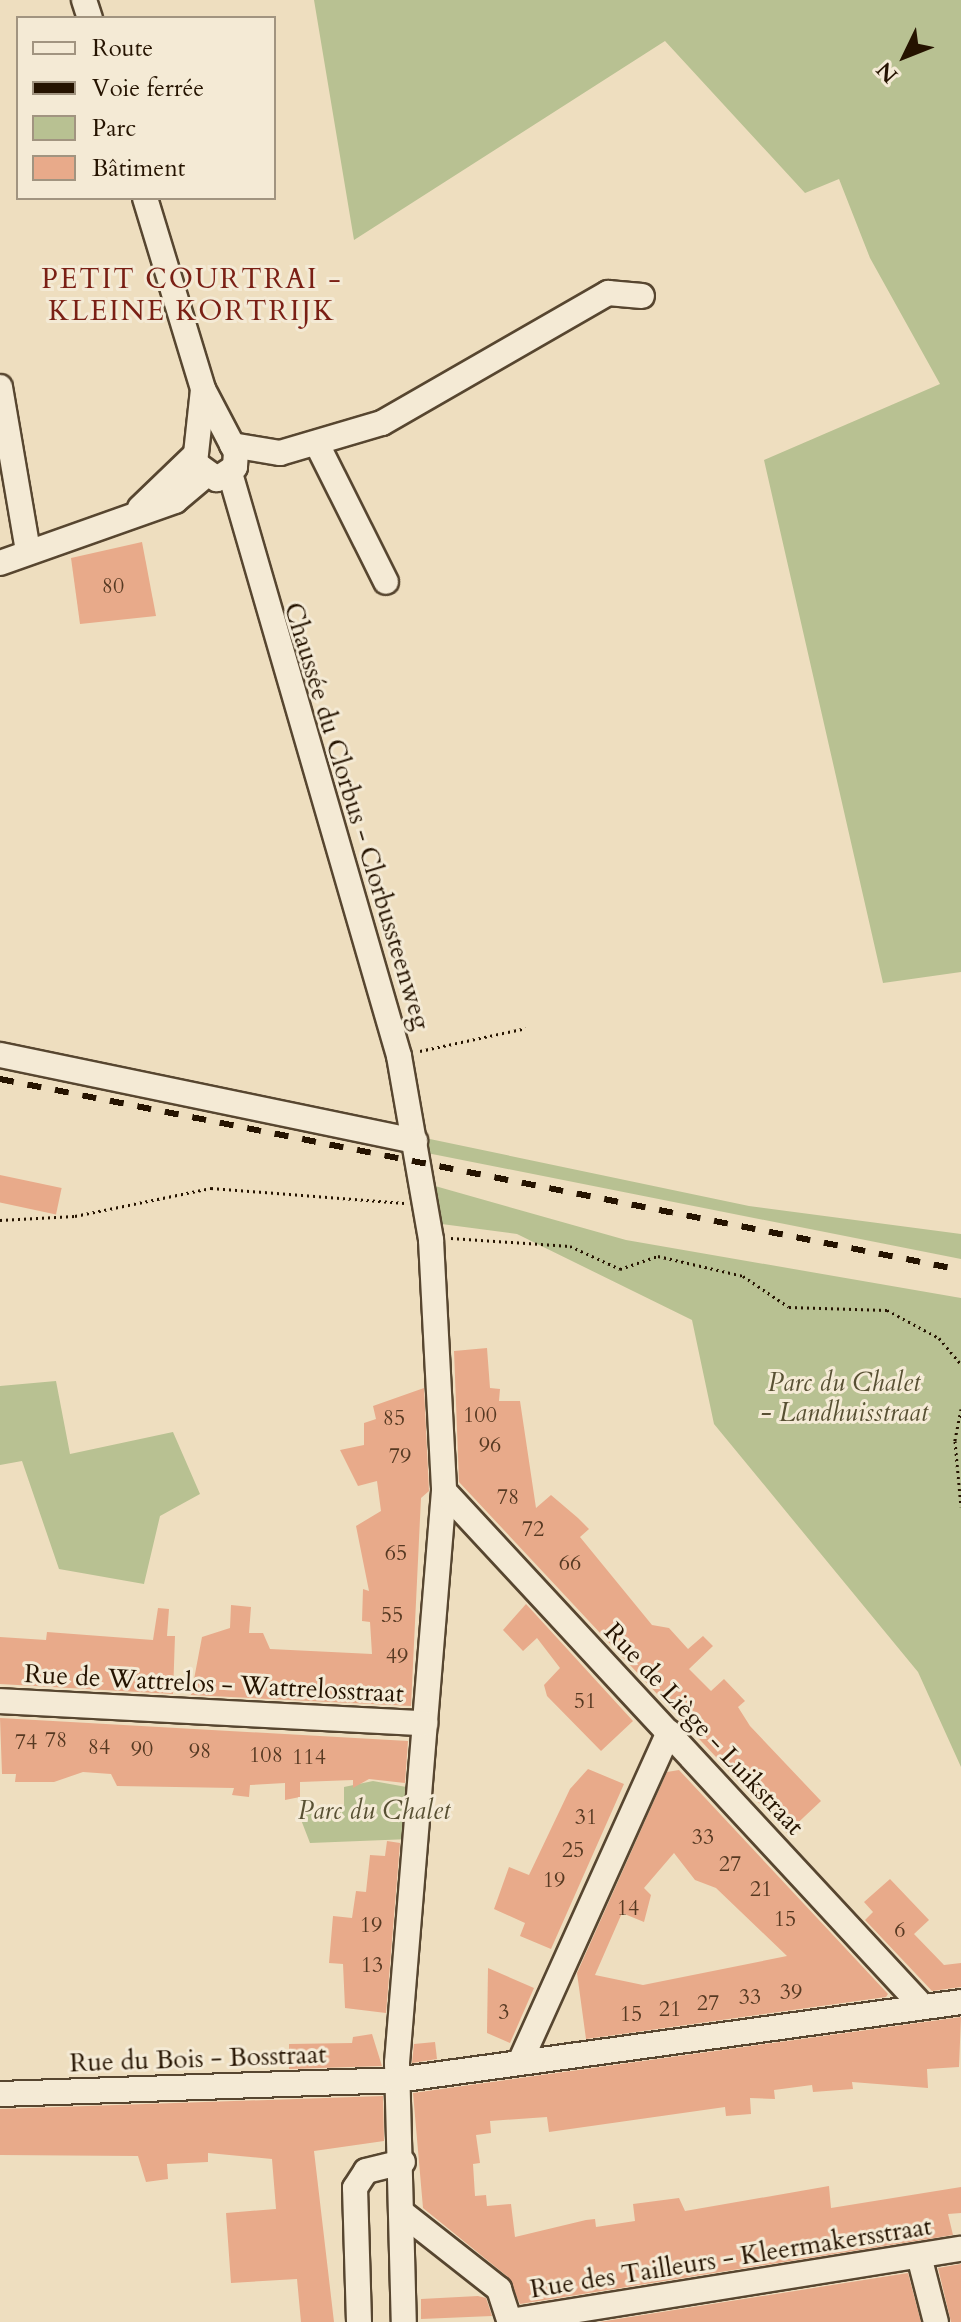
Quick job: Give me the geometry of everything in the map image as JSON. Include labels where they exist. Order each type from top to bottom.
[{"type":"street","name":"Chaussée du Clorbus - Clorbussteenweg","points":[[146,200],[203,389],[216,460],[236,509],[399,1056],[427,1206],[444,1491],[397,2080],[405,2215],[404,2322]]},
{"type":"street","points":[[0,563],[138,510],[216,460],[317,444],[382,423],[608,293],[642,296]]},
{"type":"street","points":[[0,387],[28,551]]},
{"type":"street","points":[[317,444],[386,582]]},
{"type":"street","points":[[0,1055],[415,1141]]},
{"type":"street","name":"Rue de Liège - Luikstraat","points":[[444,1491],[922,2006]]},
{"type":"street","name":"Rue de Wattrelos - Wattrelosstraat","points":[[0,1701],[425,1723]]},
{"type":"street","points":[[520,2062],[669,1732]]},
{"type":"street","name":"Rue du Bois - Bosstraat","points":[[0,2094],[397,2080],[961,2002]]},
{"type":"street","points":[[359,2322],[355,2188],[366,2171],[403,2162]]},
{"type":"street","points":[[405,2215],[499,2289],[510,2322]]},
{"type":"street","name":"Rue des Tailleurs - Kleermakersstraat","points":[[510,2322],[961,2249]]},
{"type":"street","points":[[919,2256],[936,2322]]},
{"type":"path","points":[[399,1056],[526,1028]]},
{"type":"path","points":[[0,1220],[75,1216],[211,1188],[427,1206]]},
{"type":"path","points":[[431,1240],[483,1236],[570,1246],[620,1269],[658,1256],[743,1276],[789,1307],[887,1310],[939,1338],[961,1364]]},
{"type":"path","points":[[961,1409],[955,1441],[961,1507]]},
{"type":"green space","points":[[314,0],[961,0],[961,972],[883,983],[764,460],[940,384],[870,258],[839,179],[805,193],[665,41],[354,240]]},
{"type":"green space","points":[[425,1138],[749,1206],[961,1234],[961,1259],[427,1153]]},
{"type":"green space","name":"Parc du Chalet - Landhuisstraat","points":[[435,1186],[626,1240],[961,1298],[961,1767],[918,1672],[714,1424],[692,1320],[517,1234],[434,1223]]},
{"type":"green space","points":[[56,1381],[70,1454],[173,1432],[200,1494],[160,1516],[144,1584],[59,1569],[22,1461],[0,1465],[0,1386]]},
{"type":"green space","name":"Parc du Chalet","points":[[373,1781],[412,1788],[410,1839],[310,1843],[298,1812],[344,1805],[344,1787]]},
{"type":"building","points":[[142,542],[156,616],[80,624],[71,558]]},
{"type":"building","points":[[0,1175],[62,1188],[56,1215],[0,1203]]},
{"type":"building","points":[[487,1348],[490,1388],[500,1389],[499,1401],[520,1401],[536,1508],[551,1495],[589,1529],[580,1537],[652,1625],[669,1628],[688,1649],[703,1636],[713,1646],[689,1669],[711,1691],[724,1679],[745,1701],[738,1707],[750,1726],[821,1801],[787,1833],[459,1482],[454,1351]]},
{"type":"building","points":[[424,1388],[429,1491],[421,1498],[411,1706],[191,1695],[202,1637],[230,1628],[231,1605],[251,1607],[249,1633],[263,1633],[270,1649],[372,1654],[370,1622],[362,1621],[363,1589],[369,1591],[356,1526],[381,1511],[377,1481],[358,1486],[340,1450],[364,1445],[364,1423],[376,1419],[373,1406]]},
{"type":"building","points":[[526,1604],[633,1721],[601,1751],[547,1696],[544,1685],[560,1668],[537,1638],[523,1651],[503,1630]]},
{"type":"building","points":[[158,1608],[169,1609],[167,1636],[175,1636],[173,1694],[0,1684],[0,1637],[46,1640],[47,1632],[153,1640]]},
{"type":"building","points":[[0,1718],[408,1741],[405,1783],[369,1779],[353,1788],[353,1780],[300,1782],[300,1797],[285,1800],[285,1783],[250,1785],[249,1797],[232,1795],[234,1788],[117,1786],[111,1774],[83,1772],[54,1782],[15,1782],[16,1774],[2,1774]]},
{"type":"building","points":[[588,1769],[624,1784],[551,1949],[520,1936],[525,1923],[494,1909],[509,1867],[529,1875],[570,1789]]},
{"type":"building","points":[[679,1770],[888,1994],[886,1997],[586,2039],[577,1973],[667,1772]],"holes":[[[674,1853],[695,1880],[716,1888],[787,1956],[643,1985],[595,1975],[622,1913],[644,1922],[651,1895],[644,1888]]]},
{"type":"building","points":[[387,1841],[400,1843],[386,2013],[345,2008],[343,1964],[329,1963],[333,1916],[352,1918],[356,1891],[366,1892],[370,1855],[385,1856]]},
{"type":"building","points":[[890,1879],[929,1920],[914,1934],[944,1965],[961,1963],[961,1987],[932,1991],[865,1920],[873,1912],[864,1902]]},
{"type":"building","points":[[488,1968],[534,1988],[510,2043],[487,2033]]},
{"type":"building","points":[[961,2017],[959,2067],[927,2069],[928,2088],[852,2082],[853,2089],[813,2092],[812,2085],[774,2090],[775,2099],[750,2098],[751,2114],[726,2116],[725,2107],[549,2132],[547,2117],[490,2121],[491,2133],[476,2135],[480,2163],[473,2164],[475,2196],[486,2195],[487,2206],[511,2204],[515,2237],[586,2220],[595,2219],[596,2227],[635,2221],[633,2204],[679,2198],[685,2211],[829,2186],[831,2208],[961,2187],[961,2213],[948,2214],[953,2235],[520,2304],[508,2277],[423,2208],[413,2093]]},
{"type":"building","points":[[372,2034],[382,2066],[289,2069],[289,2044],[352,2043],[353,2037]]},
{"type":"building","points":[[435,2042],[437,2059],[412,2063],[414,2044]]},
{"type":"building","points":[[383,2096],[384,2141],[314,2151],[334,2322],[301,2322],[297,2279],[231,2283],[226,2213],[276,2209],[272,2159],[208,2153],[208,2162],[167,2164],[168,2179],[146,2182],[138,2156],[0,2155],[0,2109]]},
{"type":"building","points":[[961,2264],[961,2322],[951,2322],[938,2268]]},
{"type":"building","points":[[908,2273],[921,2322],[599,2322]]},
{"type":"building","points":[[486,2298],[492,2316],[421,2319],[421,2299]]},
{"type":"railway","points":[[0,1079],[961,1270]]},
{"type":"district","name":"PETIT COURTRAI - KLEINE KORTRIJK","points":[[192,295]]}]
